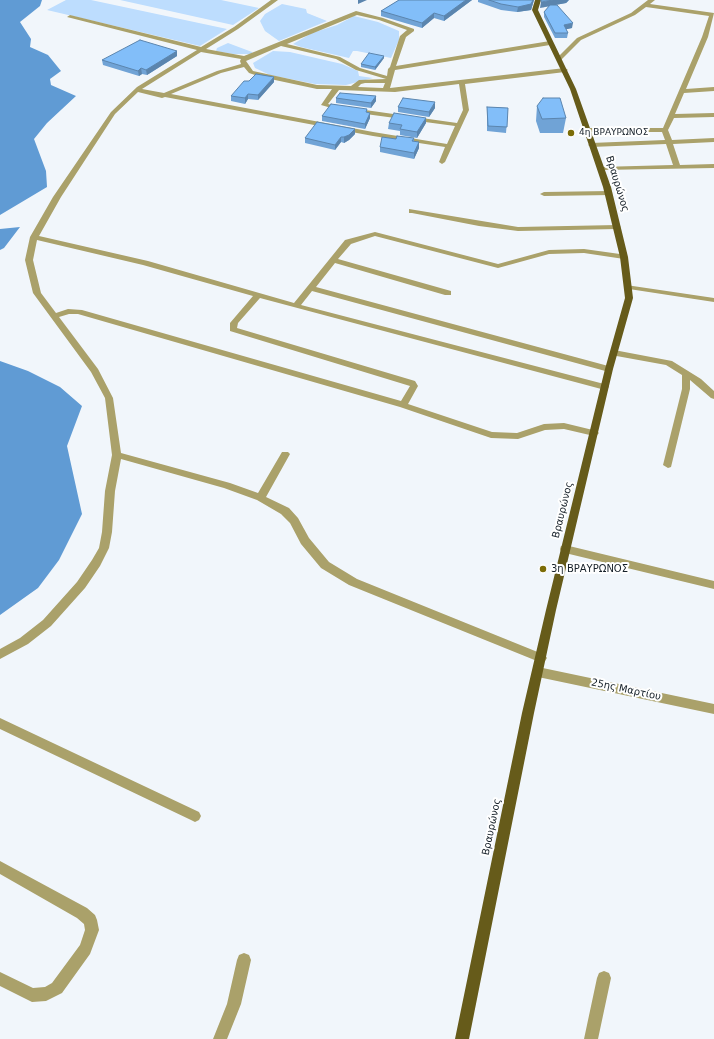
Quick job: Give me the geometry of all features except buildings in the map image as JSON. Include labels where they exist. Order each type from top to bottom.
[{"type":"main road","name":"Βραυρώνος","points":[[462,1039],[521,744],[565,549],[609,369],[627,309],[629,287],[610,193],[591,145],[565,70],[537,16],[535,10],[538,0]]},
{"type":"street","points":[[0,654],[24,641],[47,623],[82,585],[96,563],[104,548],[107,532],[110,491],[117,455],[109,398],[95,371],[37,293],[29,260],[34,237],[113,113],[137,90],[275,0]]},
{"type":"street","points":[[559,59],[579,39],[633,14],[652,0]]},
{"type":"street","points":[[645,5],[713,15],[665,130],[677,167]]},
{"type":"street","points":[[162,96],[356,13],[412,30],[403,36],[391,69],[386,89]]},
{"type":"street","points":[[70,17],[245,61],[251,72],[263,76],[317,87],[336,89],[353,88],[402,90],[565,70]]},
{"type":"street","points":[[705,36],[714,38]]},
{"type":"street","points":[[391,69],[550,43]]},
{"type":"street","points":[[282,44],[338,58],[358,70],[388,79]]},
{"type":"street","points":[[353,88],[359,82],[388,79]]},
{"type":"street","points":[[442,162],[466,110],[462,83]]},
{"type":"street","points":[[336,89],[324,103],[326,106],[459,125]]},
{"type":"street","points":[[681,91],[714,89]]},
{"type":"street","points":[[137,90],[162,96],[373,134],[449,146]]},
{"type":"street","points":[[671,116],[714,115]]},
{"type":"street","points":[[587,130],[665,130]]},
{"type":"street","points":[[591,145],[714,140]]},
{"type":"street","points":[[601,168],[714,166]]},
{"type":"street","points":[[544,194],[610,193]]},
{"type":"street","points":[[412,212],[479,224],[518,229],[617,227]]},
{"type":"street","points":[[296,306],[348,242],[375,234],[498,266],[549,252],[584,251],[624,257]]},
{"type":"street","points":[[34,237],[145,262],[296,306],[605,387]]},
{"type":"street","points":[[334,260],[448,293]]},
{"type":"street","points":[[629,287],[714,300]]},
{"type":"street","points":[[310,288],[609,369]]},
{"type":"street","points":[[258,295],[234,323],[233,329],[412,383],[414,386],[403,405]]},
{"type":"street","points":[[55,316],[68,311],[78,312],[403,405],[491,435],[518,436],[544,427],[564,426],[594,433]]},
{"type":"street","points":[[614,353],[669,363],[698,381],[714,396]]},
{"type":"street","points":[[668,465],[686,389],[686,373]]},
{"type":"street","points":[[260,498],[285,454]]},
{"type":"street","points":[[117,455],[227,485],[260,498],[285,512],[294,521],[305,542],[325,565],[353,582],[541,658]]},
{"type":"street","points":[[565,549],[714,586]]},
{"type":"street","name":"25ης Μαρτίου","points":[[538,672],[714,709]]},
{"type":"street","points":[[0,723],[196,816]]},
{"type":"street","points":[[0,867],[82,914],[90,920],[92,930],[85,949],[57,988],[46,994],[32,995],[0,979]]},
{"type":"street","points":[[220,1039],[234,1004],[244,960]]},
{"type":"street","points":[[591,1039],[604,978]]},
{"type":"shaded area","points":[[66,0],[91,0],[227,29],[200,46],[47,10]]},
{"type":"shaded area","points":[[120,0],[221,0],[259,8],[233,25]]},
{"type":"shaded area","points":[[282,4],[306,9],[307,13],[327,21],[279,41],[265,31],[260,21],[265,14]]},
{"type":"shaded area","points":[[354,16],[378,22],[399,31],[399,40],[391,58],[353,51],[349,58],[293,44],[312,33],[337,25]]},
{"type":"shaded area","points":[[228,43],[252,52],[253,54],[233,54],[216,51],[217,48]]},
{"type":"shaded area","points":[[273,51],[290,52],[342,64],[358,71],[359,76],[373,78],[346,85],[315,84],[270,75],[255,68],[253,63]]},
{"type":"water","points":[[0,0],[42,0],[40,6],[20,22],[31,39],[30,47],[48,55],[61,71],[50,79],[51,85],[76,96],[47,123],[34,139],[46,171],[47,187],[0,215]]},
{"type":"water","points":[[20,227],[4,248],[0,250],[0,229]]},
{"type":"water","points":[[0,361],[28,371],[60,387],[82,406],[67,446],[82,514],[59,560],[38,588],[0,615]]},
{"type":"place","name":"4η ΒΡΑΥΡΩΝΟΣ","points":[[571,133]]},
{"type":"place","name":"3η ΒΡΑΥΡΩΝΟΣ","points":[[543,569]]}]
